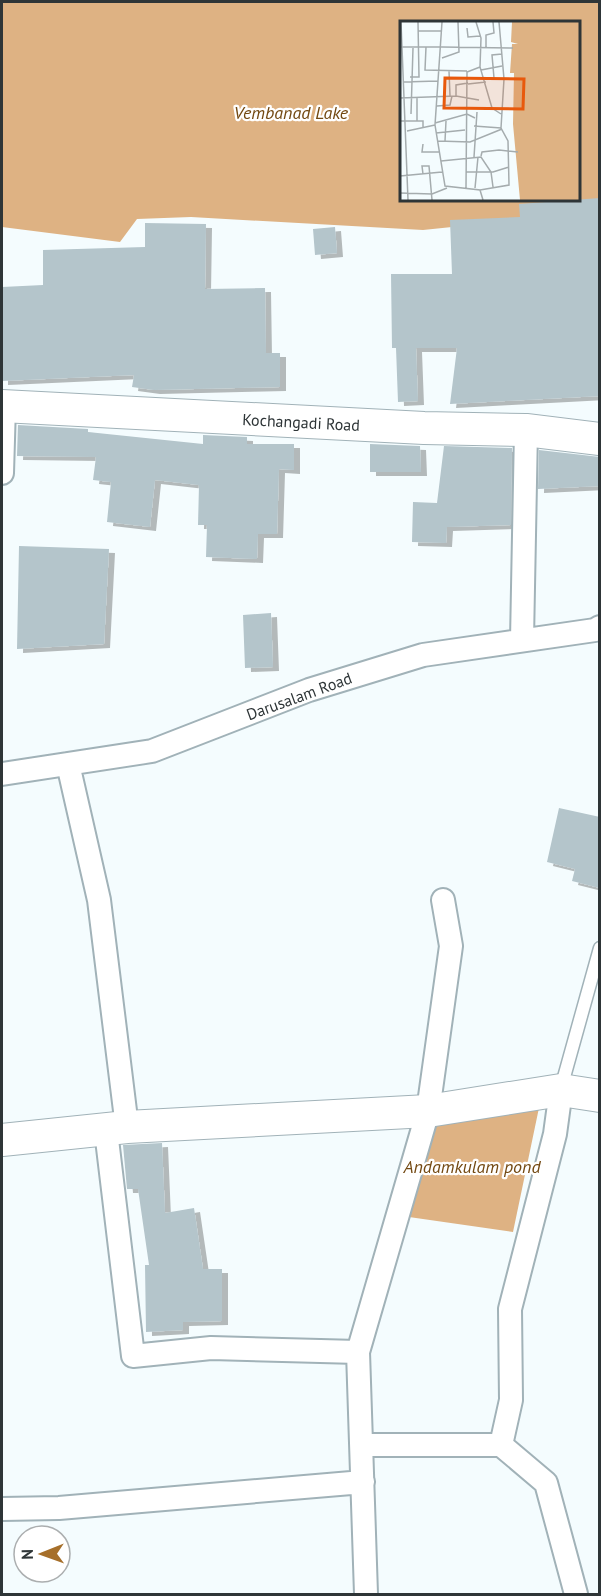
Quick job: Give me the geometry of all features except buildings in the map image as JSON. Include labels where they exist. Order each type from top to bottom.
[{"type":"street","name":"Kochangadi Road","points":[[3,406],[424,428],[526,430],[600,439]]},
{"type":"street","points":[[2,473],[3,406]]},
{"type":"street","points":[[522,640],[526,430]]},
{"type":"street","name":"Darusalam Road","points":[[2,774],[152,751],[309,690],[423,655],[595,630],[600,627]]},
{"type":"street","points":[[68,764],[99,900],[134,1356],[211,1348],[358,1352]]},
{"type":"street","points":[[366,1594],[358,1352],[428,1111],[451,946],[443,900]]},
{"type":"street","points":[[2,1140],[116,1129],[428,1111],[561,1090],[600,1096]]},
{"type":"street","points":[[501,1445],[511,1400],[510,1309],[555,1134],[561,1090]]},
{"type":"street","points":[[362,1445],[501,1445],[546,1483],[576,1594]]},
{"type":"street","points":[[2,1509],[59,1508],[363,1482]]},
{"type":"lane","points":[[561,1090],[600,948]]},
{"type":"water","name":"Vembanad Lake","points":[[2,2],[599,2],[599,212],[423,230],[191,217],[137,219],[120,242],[2,227]]},
{"type":"water","name":"Andamkulam pond","points":[[540,1103],[513,1232],[402,1216],[431,1118]]}]
